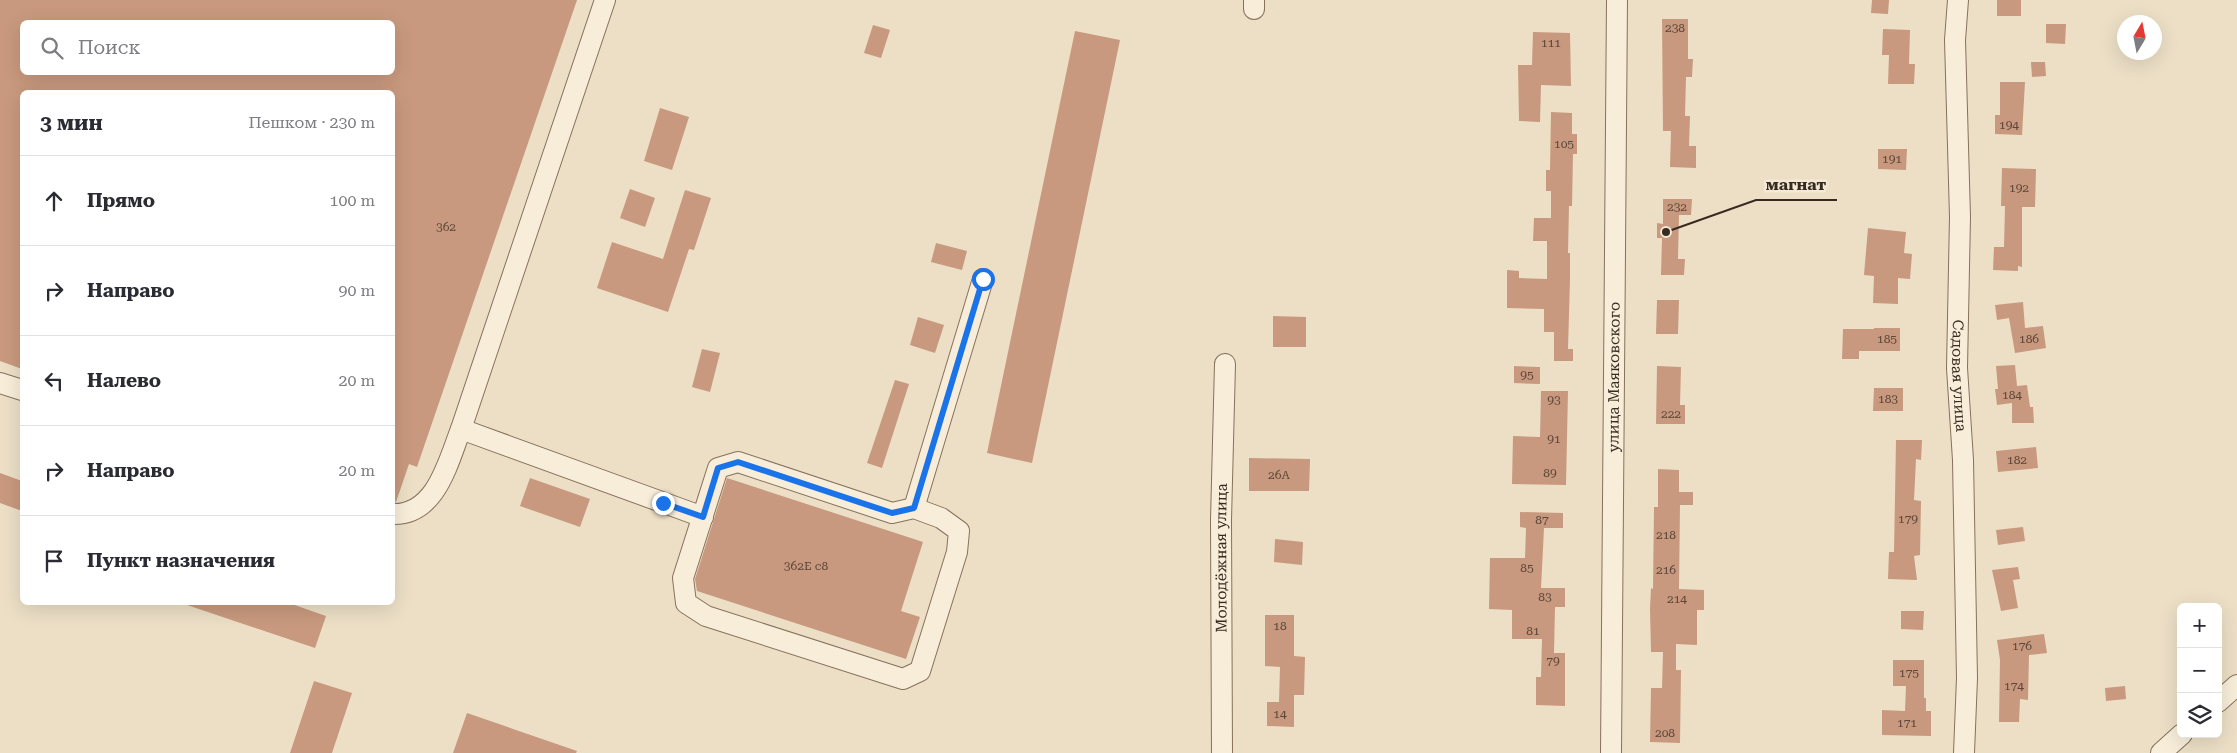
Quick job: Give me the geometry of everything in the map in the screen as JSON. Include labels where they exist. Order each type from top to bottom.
[{"type":"street","points":[[395,513],[421,508],[437,488],[461,429],[605,0]]},
{"type":"street","name":"улица Маяковского","points":[[1610,753],[1617,0]]},
{"type":"street","name":"Садовая улица","points":[[1958,0],[1956,40],[1960,217],[1957,368],[1962,460],[1967,678],[1964,753]]},
{"type":"street","points":[[914,508],[983,279]]},
{"type":"street","name":"Молодёжная улица","points":[[1222,753],[1222,520],[1225,364]]},
{"type":"street","points":[[0,382],[20,389]]},
{"type":"street","points":[[461,429],[703,517]]},
{"type":"street","points":[[738,462],[892,513],[914,508],[941,518],[959,531],[957,552],[920,671],[903,679],[706,616],[686,603],[683,578],[718,468],[738,462]]},
{"type":"street","points":[[2222,698],[2237,685]]},
{"type":"street","points":[[2161,753],[2178,738]]},
{"type":"building","points":[[0,0],[577,0],[417,467],[409,464],[396,502],[395,90],[20,90],[20,368],[0,361]]},
{"type":"building","points":[[1872,0],[1889,0],[1888,14],[1871,13]]},
{"type":"building","points":[[1997,0],[2021,0],[2021,16],[1997,16]]},
{"type":"building","points":[[1662,19],[1688,19],[1688,59],[1693,59],[1692,77],[1686,77],[1685,116],[1690,116],[1689,146],[1696,146],[1696,168],[1670,167],[1671,131],[1663,131]]},
{"type":"building","points":[[2046,24],[2066,24],[2065,44],[2046,43]]},
{"type":"building","points":[[873,25],[890,30],[881,58],[864,53]]},
{"type":"building","points":[[1883,29],[1910,30],[1909,64],[1915,64],[1914,84],[1888,84],[1889,55],[1882,55]]},
{"type":"building","points":[[1075,31],[1120,40],[1032,463],[987,453]]},
{"type":"building","points":[[1533,32],[1570,33],[1571,86],[1541,85],[1540,122],[1519,121],[1518,65],[1532,65]]},
{"type":"building","points":[[2031,62],[2045,62],[2046,76],[2032,77]]},
{"type":"building","points":[[2000,82],[2025,82],[2022,135],[1995,134],[1995,115],[2000,115]]},
{"type":"building","points":[[660,108],[689,117],[672,170],[644,161]]},
{"type":"building","points":[[1551,112],[1572,113],[1572,134],[1577,134],[1577,154],[1573,154],[1572,206],[1569,206],[1568,253],[1570,253],[1570,279],[1568,349],[1573,349],[1573,361],[1554,361],[1554,332],[1544,332],[1544,309],[1507,308],[1507,270],[1519,271],[1519,278],[1547,279],[1547,241],[1533,241],[1534,218],[1551,218],[1551,191],[1546,191],[1546,170],[1550,170]]},
{"type":"building","points":[[1878,149],[1907,149],[1906,170],[1878,169]]},
{"type":"building","points":[[2002,168],[2036,169],[2035,207],[2022,207],[2022,267],[2018,266],[2018,271],[1993,270],[1994,247],[2004,247],[2005,206],[2001,206]]},
{"type":"building","points":[[630,189],[655,198],[645,227],[620,218]]},
{"type":"building","points":[[685,190],[711,198],[694,250],[689,249],[668,312],[597,288],[612,242],[663,259]]},
{"type":"building","points":[[1663,199],[1692,199],[1691,215],[1679,215],[1678,259],[1685,259],[1684,275],[1661,275],[1662,238],[1657,238],[1657,223],[1663,224]]},
{"type":"building","points":[[1868,228],[1906,232],[1904,253],[1912,254],[1910,279],[1898,278],[1898,304],[1873,303],[1874,276],[1864,275]]},
{"type":"building","points":[[936,243],[967,251],[962,270],[931,262]]},
{"type":"building","points":[[1657,300],[1679,300],[1678,334],[1656,334]]},
{"type":"building","points":[[2023,302],[2025,328],[2043,326],[2046,348],[2015,353],[2009,318],[1997,320],[1995,305]]},
{"type":"building","points":[[1273,316],[1306,317],[1306,347],[1273,347]]},
{"type":"building","points":[[918,317],[944,325],[935,353],[910,345]]},
{"type":"building","points":[[1900,328],[1900,351],[1859,351],[1859,359],[1842,359],[1843,329]]},
{"type":"building","points":[[702,349],[720,353],[710,392],[692,387]]},
{"type":"building","points":[[2015,365],[2017,386],[2027,385],[2030,407],[2033,407],[2034,423],[2012,423],[2012,403],[1997,405],[1995,389],[1998,389],[1996,366]]},
{"type":"building","points":[[1514,366],[1540,367],[1540,384],[1514,383]]},
{"type":"building","points":[[1657,366],[1681,367],[1680,405],[1685,405],[1685,424],[1656,424]]},
{"type":"building","points":[[895,380],[909,384],[882,468],[867,463]]},
{"type":"building","points":[[1874,388],[1903,388],[1903,411],[1873,411]]},
{"type":"building","points":[[1541,391],[1568,391],[1566,485],[1512,484],[1513,436],[1540,437]]},
{"type":"building","points":[[1896,440],[1922,440],[1921,460],[1916,459],[1914,500],[1921,501],[1920,555],[1914,556],[1917,580],[1888,579],[1889,552],[1894,552]]},
{"type":"building","points":[[2036,447],[2038,468],[1998,472],[1996,451]]},
{"type":"building","points":[[1249,458],[1310,459],[1309,491],[1249,491]]},
{"type":"building","points":[[1658,469],[1679,470],[1679,492],[1693,492],[1693,505],[1680,505],[1679,589],[1704,590],[1704,610],[1697,610],[1697,645],[1676,644],[1676,670],[1681,670],[1680,743],[1650,742],[1651,688],[1662,688],[1663,652],[1651,652],[1650,609],[1651,588],[1653,589],[1654,507],[1658,507]]},
{"type":"building","points":[[0,473],[20,480],[20,510],[0,503]]},
{"type":"building","points":[[530,478],[590,499],[580,527],[520,506]]},
{"type":"building","points":[[727,478],[923,542],[901,611],[920,617],[906,659],[697,591],[695,579]]},
{"type":"building","points":[[1520,512],[1563,513],[1563,528],[1544,528],[1541,588],[1565,588],[1565,607],[1555,607],[1554,653],[1565,653],[1565,706],[1536,705],[1536,677],[1541,677],[1542,639],[1512,639],[1512,610],[1489,609],[1490,558],[1525,558],[1526,528],[1520,527]]},
{"type":"building","points":[[2023,527],[2025,541],[1998,545],[1996,530]]},
{"type":"building","points":[[1275,539],[1303,542],[1302,565],[1274,562]]},
{"type":"building","points":[[2018,567],[2020,579],[2013,580],[2018,608],[2001,611],[1992,570]]},
{"type":"building","points":[[187,605],[295,605],[326,616],[315,648]]},
{"type":"building","points":[[1901,611],[1924,611],[1923,630],[1901,629]]},
{"type":"building","points":[[1265,615],[1294,615],[1294,656],[1305,657],[1304,695],[1294,695],[1294,727],[1267,726],[1267,702],[1279,702],[1280,667],[1265,666]]},
{"type":"building","points":[[2044,634],[2047,653],[2029,655],[2028,700],[2020,699],[2019,722],[1999,722],[2000,660],[1997,640]]},
{"type":"building","points":[[1893,660],[1924,660],[1924,698],[1926,698],[1926,711],[1931,711],[1931,736],[1882,735],[1882,710],[1905,711],[1906,686],[1893,686]]},
{"type":"building","points":[[314,681],[352,693],[332,753],[290,753]]},
{"type":"building","points":[[2125,686],[2126,699],[2106,701],[2105,688]]},
{"type":"building","points":[[467,713],[577,751],[576,753],[453,753]]},
{"type":"place","name":"магнат","points":[[1666,232]]},
{"type":"route","points":[[663,503],[703,517],[718,468],[738,462],[892,513],[914,508],[983,279]]}]
